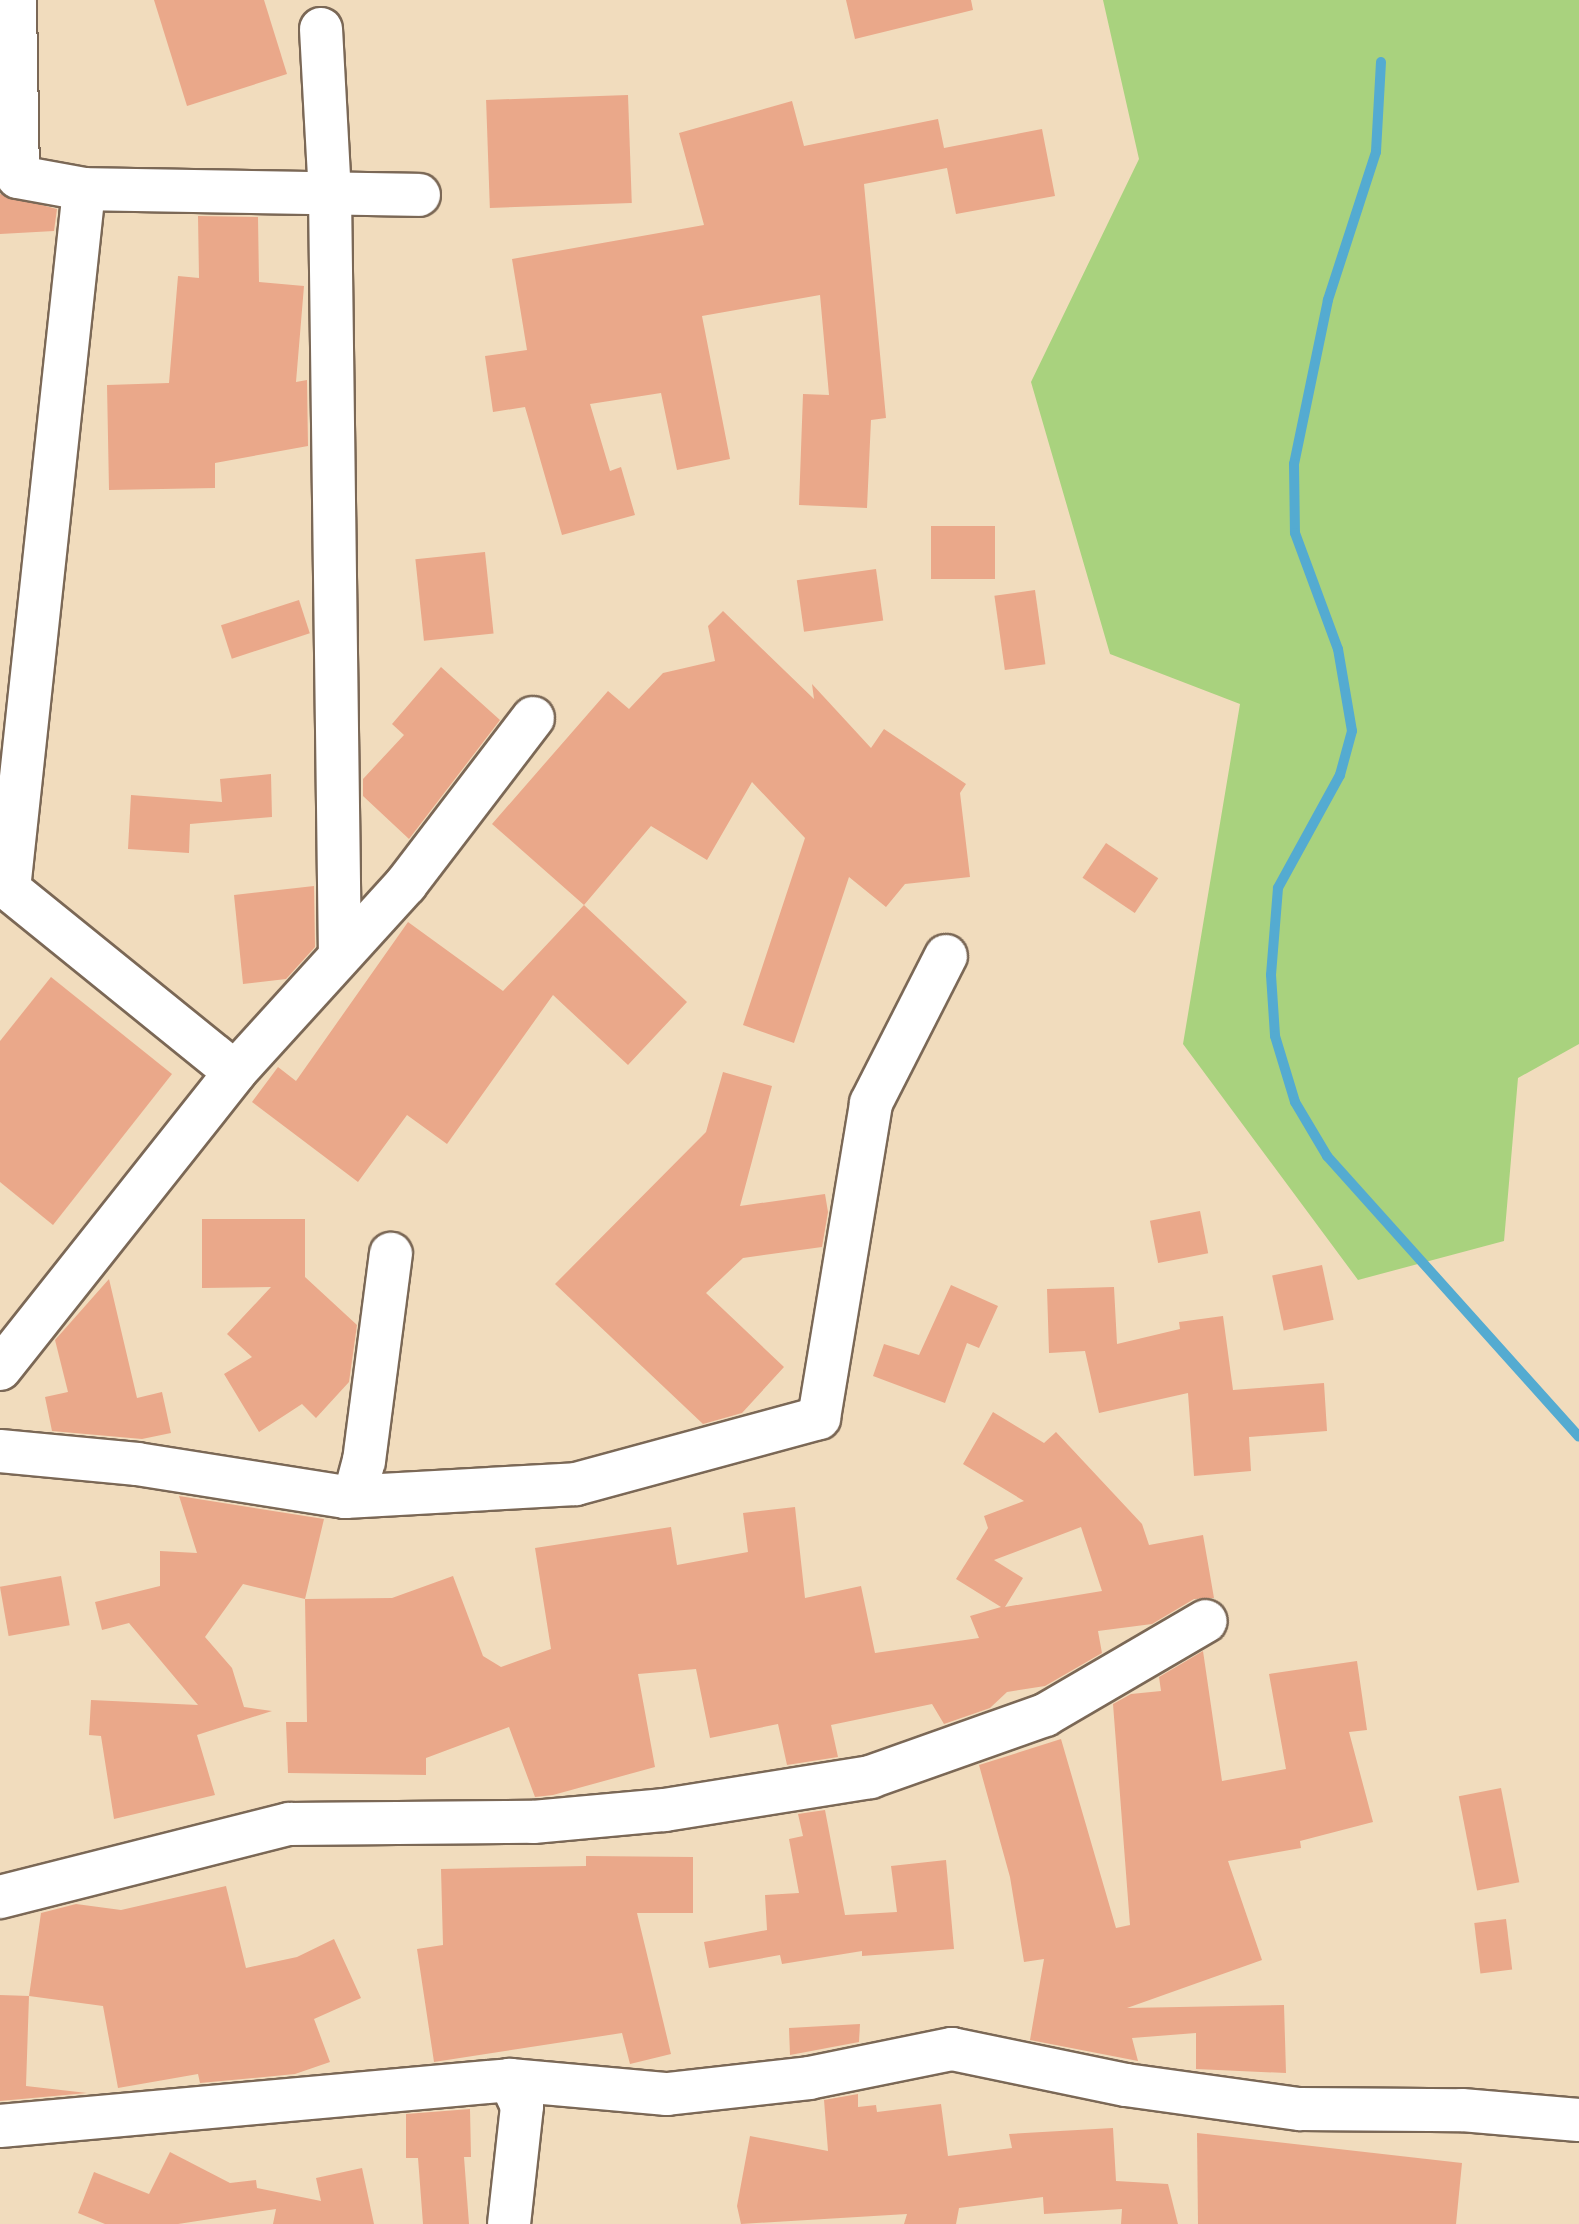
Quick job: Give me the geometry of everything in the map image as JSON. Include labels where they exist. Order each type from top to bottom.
[{"type":"street","points":[[15,0],[18,176],[84,189],[419,195]]},
{"type":"street","points":[[320,29],[330,194],[340,956]]},
{"type":"street","points":[[84,189],[4,886],[236,1072]]},
{"type":"street","points":[[0,1368],[236,1072],[406,884],[533,718]]},
{"type":"street","points":[[0,1452],[137,1464],[345,1497],[576,1484],[819,1418],[870,1104],[946,956]]},
{"type":"street","points":[[345,1497],[356,1490],[364,1461],[391,1254]]},
{"type":"street","points":[[0,1897],[289,1824],[533,1822],[666,1810],[870,1777],[1045,1714],[1206,1621]]},
{"type":"street","points":[[0,2126],[510,2080],[667,2094],[809,2078],[952,2049],[1126,2085],[1300,2110],[1462,2110],[1579,2120]]},
{"type":"street","points":[[509,2224],[522,2106],[510,2080]]},
{"type":"green space","points":[[1103,0],[1579,0],[1579,1044],[1518,1078],[1504,1241],[1358,1280],[1183,1044],[1240,704],[1110,654],[1031,382],[1139,159]]},
{"type":"building","points":[[154,0],[264,0],[287,74],[187,106]]},
{"type":"building","points":[[846,0],[971,0],[973,10],[855,39]]},
{"type":"building","points":[[628,95],[632,203],[490,208],[486,100]]},
{"type":"building","points":[[792,101],[804,146],[938,119],[944,148],[1042,129],[1055,196],[956,214],[947,168],[864,184],[886,418],[871,420],[867,508],[799,505],[803,394],[829,395],[820,295],[702,316],[730,459],[677,470],[661,393],[590,404],[610,471],[621,467],[635,515],[562,535],[525,407],[493,412],[485,356],[527,350],[512,259],[704,225],[679,133]]},
{"type":"building","points":[[0,194],[57,209],[54,231],[0,234]]},
{"type":"building","points":[[198,216],[258,217],[259,282],[304,286],[296,382],[307,380],[308,446],[215,463],[215,488],[109,490],[107,385],[169,383],[178,276],[199,278]]},
{"type":"building","points":[[931,526],[995,526],[995,579],[931,579]]},
{"type":"building","points":[[485,552],[494,634],[424,641],[415,559]]},
{"type":"building","points":[[876,569],[883,620],[804,632],[797,580]]},
{"type":"building","points":[[1035,590],[1045,664],[1005,670],[994,596]]},
{"type":"building","points":[[299,600],[310,633],[232,659],[221,625]]},
{"type":"building","points":[[723,611],[814,699],[812,684],[871,748],[884,729],[966,784],[960,793],[970,877],[905,884],[886,907],[849,877],[794,1043],[743,1025],[805,838],[752,782],[707,860],[651,826],[584,905],[492,824],[608,691],[629,709],[663,673],[715,661],[708,626]]},
{"type":"building","points":[[441,667],[500,720],[409,839],[363,796],[363,779],[404,735],[392,724]]},
{"type":"building","points":[[271,774],[272,817],[190,824],[189,853],[128,849],[131,795],[222,802],[220,779]]},
{"type":"building","points":[[1106,843],[1158,878],[1135,913],[1083,878]]},
{"type":"building","points":[[314,886],[315,947],[286,979],[243,984],[234,895]]},
{"type":"building","points":[[584,905],[687,1002],[628,1065],[553,995],[447,1144],[407,1115],[358,1182],[252,1102],[278,1067],[296,1081],[408,922],[503,991]]},
{"type":"building","points":[[51,977],[172,1074],[53,1225],[0,1182],[0,1041]]},
{"type":"building","points":[[723,1072],[772,1086],[740,1206],[825,1194],[828,1212],[822,1247],[743,1258],[706,1293],[784,1367],[742,1413],[703,1424],[555,1284],[706,1132]]},
{"type":"building","points":[[1200,1211],[1208,1253],[1158,1263],[1150,1221]]},
{"type":"building","points":[[202,1219],[305,1219],[305,1277],[357,1325],[349,1382],[316,1418],[302,1404],[259,1432],[224,1374],[252,1357],[227,1334],[271,1287],[202,1288]]},
{"type":"building","points":[[1322,1265],[1334,1320],[1284,1330],[1272,1276]]},
{"type":"building","points":[[109,1279],[137,1398],[162,1392],[171,1433],[142,1439],[52,1431],[45,1397],[68,1392],[55,1340]]},
{"type":"building","points":[[951,1285],[998,1306],[979,1348],[967,1343],[945,1403],[873,1376],[884,1344],[919,1355]]},
{"type":"building","points":[[1114,1287],[1117,1344],[1180,1329],[1179,1322],[1223,1316],[1233,1390],[1324,1383],[1327,1431],[1249,1437],[1251,1471],[1194,1476],[1188,1393],[1099,1413],[1085,1351],[1049,1353],[1047,1289]]},
{"type":"building","points":[[993,1412],[1044,1443],[1056,1432],[1142,1524],[1149,1545],[1203,1535],[1214,1598],[1194,1599],[1152,1624],[1098,1631],[1102,1653],[1045,1686],[1007,1692],[990,1708],[944,1724],[932,1704],[831,1725],[838,1757],[787,1765],[778,1724],[710,1738],[696,1669],[638,1674],[655,1767],[553,1795],[535,1797],[509,1727],[426,1758],[426,1775],[288,1773],[286,1722],[307,1722],[305,1599],[392,1598],[453,1576],[483,1656],[501,1667],[551,1649],[535,1548],[671,1527],[677,1565],[748,1552],[743,1513],[795,1507],[805,1598],[861,1586],[875,1653],[979,1638],[970,1616],[1001,1607],[956,1579],[988,1528],[984,1516],[1024,1501],[963,1464]],"holes":[[[1081,1527],[1102,1591],[1005,1607],[1023,1578],[994,1560]]]},
{"type":"building","points":[[179,1496],[324,1519],[305,1599],[243,1584],[205,1637],[232,1668],[244,1707],[272,1711],[197,1735],[215,1795],[114,1819],[101,1736],[89,1735],[91,1700],[198,1705],[129,1623],[102,1630],[95,1602],[160,1586],[160,1551],[197,1553]]},
{"type":"building","points":[[61,1576],[70,1625],[9,1636],[0,1587]]},
{"type":"building","points":[[1203,1651],[1222,1781],[1286,1769],[1269,1674],[1357,1661],[1367,1730],[1349,1732],[1373,1822],[1300,1841],[1301,1848],[1228,1861],[1262,1960],[1127,2008],[1284,2005],[1286,2073],[1196,2069],[1196,2033],[1132,2038],[1138,2061],[1030,2040],[1044,1959],[1024,1962],[1010,1877],[979,1765],[1061,1739],[1116,1928],[1130,1925],[1113,1704],[1131,1694],[1161,1691],[1159,1677]]},
{"type":"building","points":[[1501,1788],[1519,1882],[1477,1890],[1459,1796]]},
{"type":"building","points":[[825,1810],[845,1915],[897,1912],[891,1866],[946,1860],[954,1949],[862,1956],[862,1951],[782,1964],[780,1955],[709,1968],[704,1942],[767,1930],[765,1895],[799,1893],[789,1839],[803,1836],[798,1814]]},
{"type":"building","points":[[586,1856],[693,1857],[693,1913],[637,1913],[671,2054],[630,2064],[622,2033],[434,2062],[417,1949],[443,1945],[441,1869],[586,1866]]},
{"type":"building","points":[[226,1886],[246,1968],[297,1957],[334,1939],[361,1998],[314,2019],[330,2062],[295,2074],[200,2083],[198,2074],[118,2088],[103,2006],[29,1996],[41,1913],[76,1904],[121,1910]]},
{"type":"building","points":[[1506,1919],[1512,1970],[1480,1974],[1474,1923]]},
{"type":"building","points":[[0,1995],[29,1996],[26,2086],[87,2093],[0,2101]]},
{"type":"building","points":[[860,2024],[859,2042],[790,2055],[789,2028]]},
{"type":"building","points":[[858,2094],[858,2107],[876,2105],[877,2112],[941,2104],[948,2156],[1012,2148],[1009,2134],[1113,2128],[1116,2181],[1168,2184],[1178,2224],[1121,2224],[1122,2209],[1044,2214],[1043,2197],[959,2208],[956,2224],[904,2224],[907,2214],[741,2224],[737,2206],[750,2136],[828,2151],[824,2100]]},
{"type":"building","points":[[470,2109],[471,2157],[464,2157],[469,2224],[423,2224],[418,2158],[406,2158],[406,2114]]},
{"type":"building","points":[[1197,2133],[1462,2163],[1456,2224],[1198,2224]]},
{"type":"building","points":[[170,2152],[230,2183],[256,2180],[257,2188],[321,2201],[316,2178],[362,2168],[374,2224],[273,2224],[276,2209],[178,2224],[105,2224],[78,2213],[94,2172],[149,2194]]},
{"type":"waterway","points":[[1381,62],[1376,152],[1328,300],[1294,464],[1295,533],[1338,649],[1352,731],[1340,775],[1278,888],[1271,975],[1275,1036],[1295,1102],[1327,1156],[1579,1437]]}]
